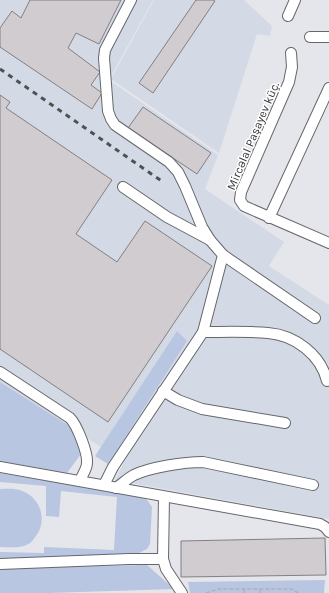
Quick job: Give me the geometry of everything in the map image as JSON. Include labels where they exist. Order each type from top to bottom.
[{"type":"street","points":[[131,0],[105,50],[104,58],[108,111],[110,119],[115,125],[168,162],[178,172],[202,226],[210,240],[223,255],[315,318]]},
{"type":"street","points":[[288,16],[295,0]]},
{"type":"street","points":[[310,37],[329,37]]},
{"type":"street","name":"Mircəlal Paşayev küç.","points":[[291,53],[292,67],[289,82],[241,192],[240,200],[244,206],[329,243]]},
{"type":"street","points":[[269,218],[329,88]]},
{"type":"street","points":[[123,187],[167,217],[210,240]]},
{"type":"street","points":[[104,485],[113,467],[203,332],[223,255]]},
{"type":"street","points":[[203,332],[270,333],[294,340],[314,356],[324,370],[327,381]]},
{"type":"street","points":[[0,372],[74,423],[86,455],[87,462],[80,481]]},
{"type":"street","points":[[163,391],[185,403],[202,409],[285,423]]},
{"type":"street","points":[[116,488],[133,476],[145,471],[192,462],[203,462],[313,485]]},
{"type":"street","points":[[0,467],[320,524],[329,532]]},
{"type":"street","points":[[164,497],[162,559],[166,569],[182,593]]},
{"type":"street","points":[[0,564],[162,559]]},
{"type":"path","points":[[206,593],[218,589],[291,589],[298,593]]},
{"type":"shaded area","points":[[0,0],[153,0],[109,80],[218,155],[205,189],[284,242],[269,266],[329,305],[329,519],[115,480],[124,462],[0,382]]},
{"type":"shaded area","points":[[154,0],[244,0],[272,26],[270,36],[257,34],[219,153],[111,79]]},
{"type":"shaded area","points":[[177,331],[187,341],[108,464],[95,456]]},
{"type":"shaded area","points":[[0,382],[71,427],[81,454],[67,473],[0,461]]},
{"type":"shaded area","points":[[0,473],[138,496],[147,500],[152,507],[150,544],[147,549],[139,553],[0,559],[0,552],[44,553],[44,547],[114,550],[117,497],[61,491],[59,517],[46,516],[46,486],[0,482]]},
{"type":"shaded area","points":[[0,489],[20,490],[28,494],[38,504],[42,516],[40,530],[27,545],[0,547]]},
{"type":"shaded area","points":[[147,565],[174,589],[0,593],[0,568]]},
{"type":"shaded area","points":[[325,580],[324,593],[190,593],[188,582]]},
{"type":"building","points":[[30,0],[121,0],[99,44],[76,33],[68,48],[100,72],[91,85],[102,93],[92,109],[0,47],[0,28],[12,11],[21,18]]},
{"type":"building","points":[[196,0],[215,1],[153,93],[139,83]]},
{"type":"building","points":[[0,95],[10,102],[6,108],[112,180],[76,234],[117,262],[145,221],[212,266],[108,422],[0,349]]},
{"type":"building","points":[[143,107],[211,153],[197,174],[128,128]]},
{"type":"building","points":[[325,538],[326,575],[181,577],[181,541]]},
{"type":"railway","points":[[0,69],[163,182]]}]
